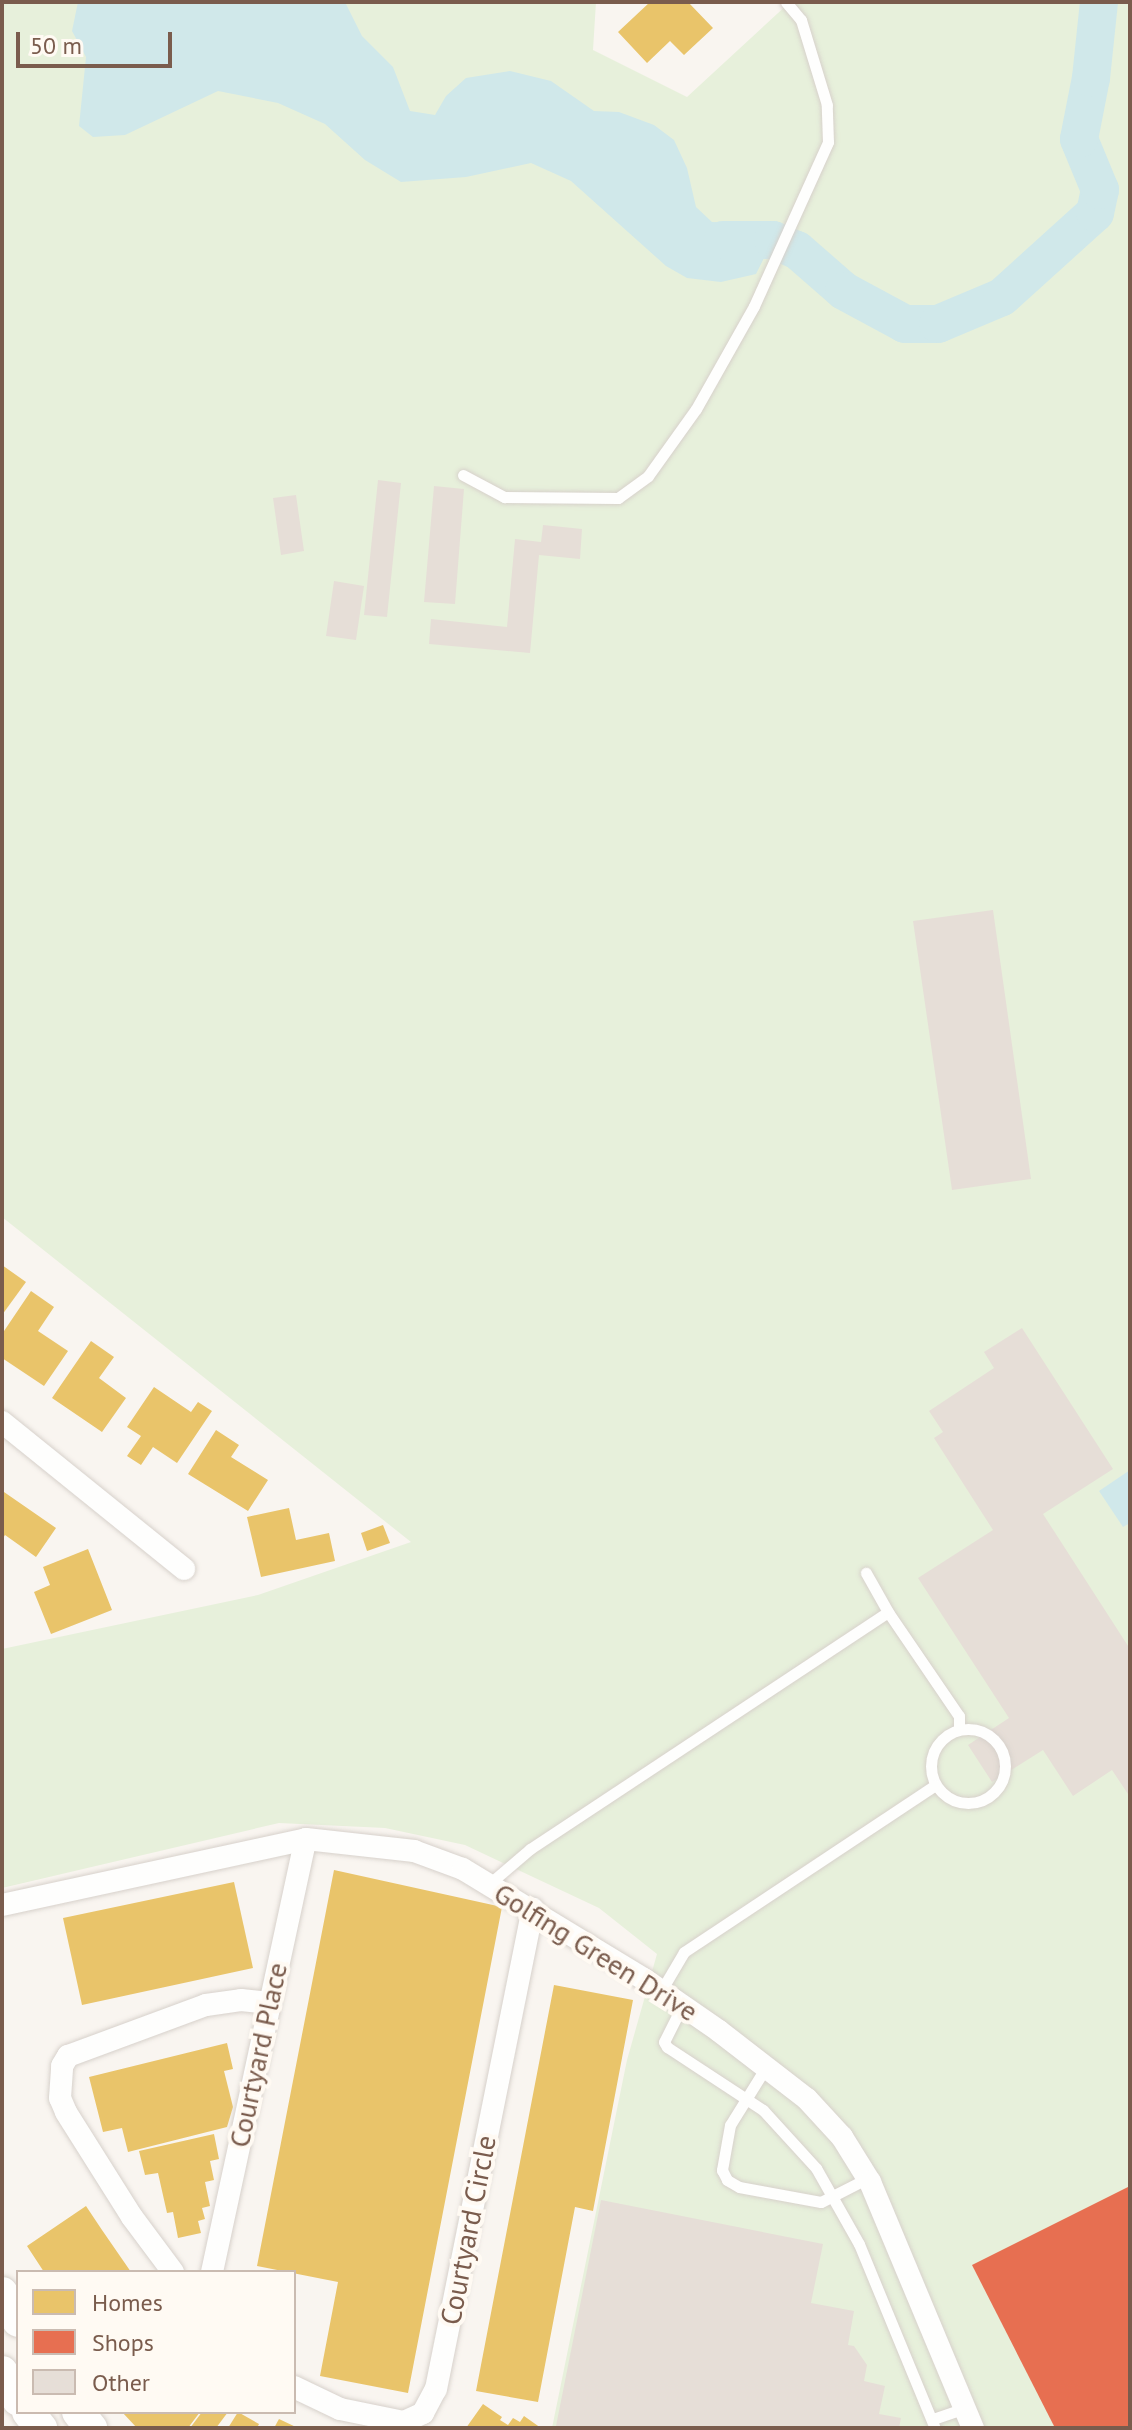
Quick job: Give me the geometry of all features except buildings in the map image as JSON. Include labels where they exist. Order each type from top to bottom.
[{"type":"main road","points":[[2,2293],[16,2318]]},
{"type":"main road","points":[[2,2372],[16,2396]]},
{"type":"street","points":[[2,1422],[184,1569]]},
{"type":"street","name":"Golfing Green Drive","points":[[2,1905],[306,1839],[414,1851],[463,1869],[533,1909],[661,1991],[807,2099],[834,2127],[868,2178],[969,2418]]},
{"type":"street","name":"Courtyard Place","points":[[212,2270],[306,1839]]},
{"type":"street","name":"Courtyard Circle","points":[[296,2388],[340,2409],[404,2422],[423,2413],[436,2389],[533,1909]]},
{"type":"street","points":[[172,2270],[132,2217],[66,2112],[60,2098],[62,2066],[68,2056],[206,2005],[241,2000],[270,2003]]},
{"type":"lane","points":[[463,475],[504,497],[618,498],[648,476],[696,409],[791,227],[828,142],[827,105],[819,77],[801,20],[786,2]]},
{"type":"lane","points":[[866,1573],[888,1612],[959,1716],[959,1729]]},
{"type":"lane","points":[[489,1884],[530,1849],[888,1612]]},
{"type":"lane","points":[[959,1729],[982,1731],[1001,1748],[1005,1773],[1000,1785],[981,1801],[968,1804],[955,1801],[935,1785],[930,1763],[933,1751],[948,1734],[959,1729]]},
{"type":"lane","points":[[661,1991],[684,1952],[935,1785]]},
{"type":"lane","points":[[682,2006],[664,2042],[667,2047],[746,2098],[778,2125],[816,2168],[859,2244],[934,2424],[969,2418]]},
{"type":"lane","points":[[766,2067],[730,2125],[722,2170],[727,2180],[739,2187],[821,2202],[868,2178]]},
{"type":"green space","points":[[2,2],[596,2],[593,50],[687,97],[790,2],[1130,2],[1130,2428],[552,2428],[627,2060],[657,1954],[599,1908],[465,1845],[385,1828],[279,1823],[2,1888],[2,1649],[258,1595],[411,1542],[2,1217]]},
{"type":"water","points":[[78,2],[345,2],[362,36],[393,67],[410,111],[435,115],[446,96],[466,78],[510,71],[551,81],[594,111],[619,112],[654,125],[674,140],[687,168],[696,207],[712,222],[766,224],[776,234],[756,274],[721,282],[687,278],[666,266],[571,181],[531,163],[466,177],[401,182],[365,160],[325,124],[278,103],[218,91],[125,135],[93,137],[79,126],[86,57],[72,31]]},
{"type":"water","points":[[1130,1470],[1130,1523],[1123,1527],[1099,1491]]},
{"type":"waterway","points":[[723,240],[773,240],[797,250],[844,291],[905,324],[938,324],[1002,297],[1095,213],[1100,190],[1079,139],[1091,78],[1099,2]]}]
